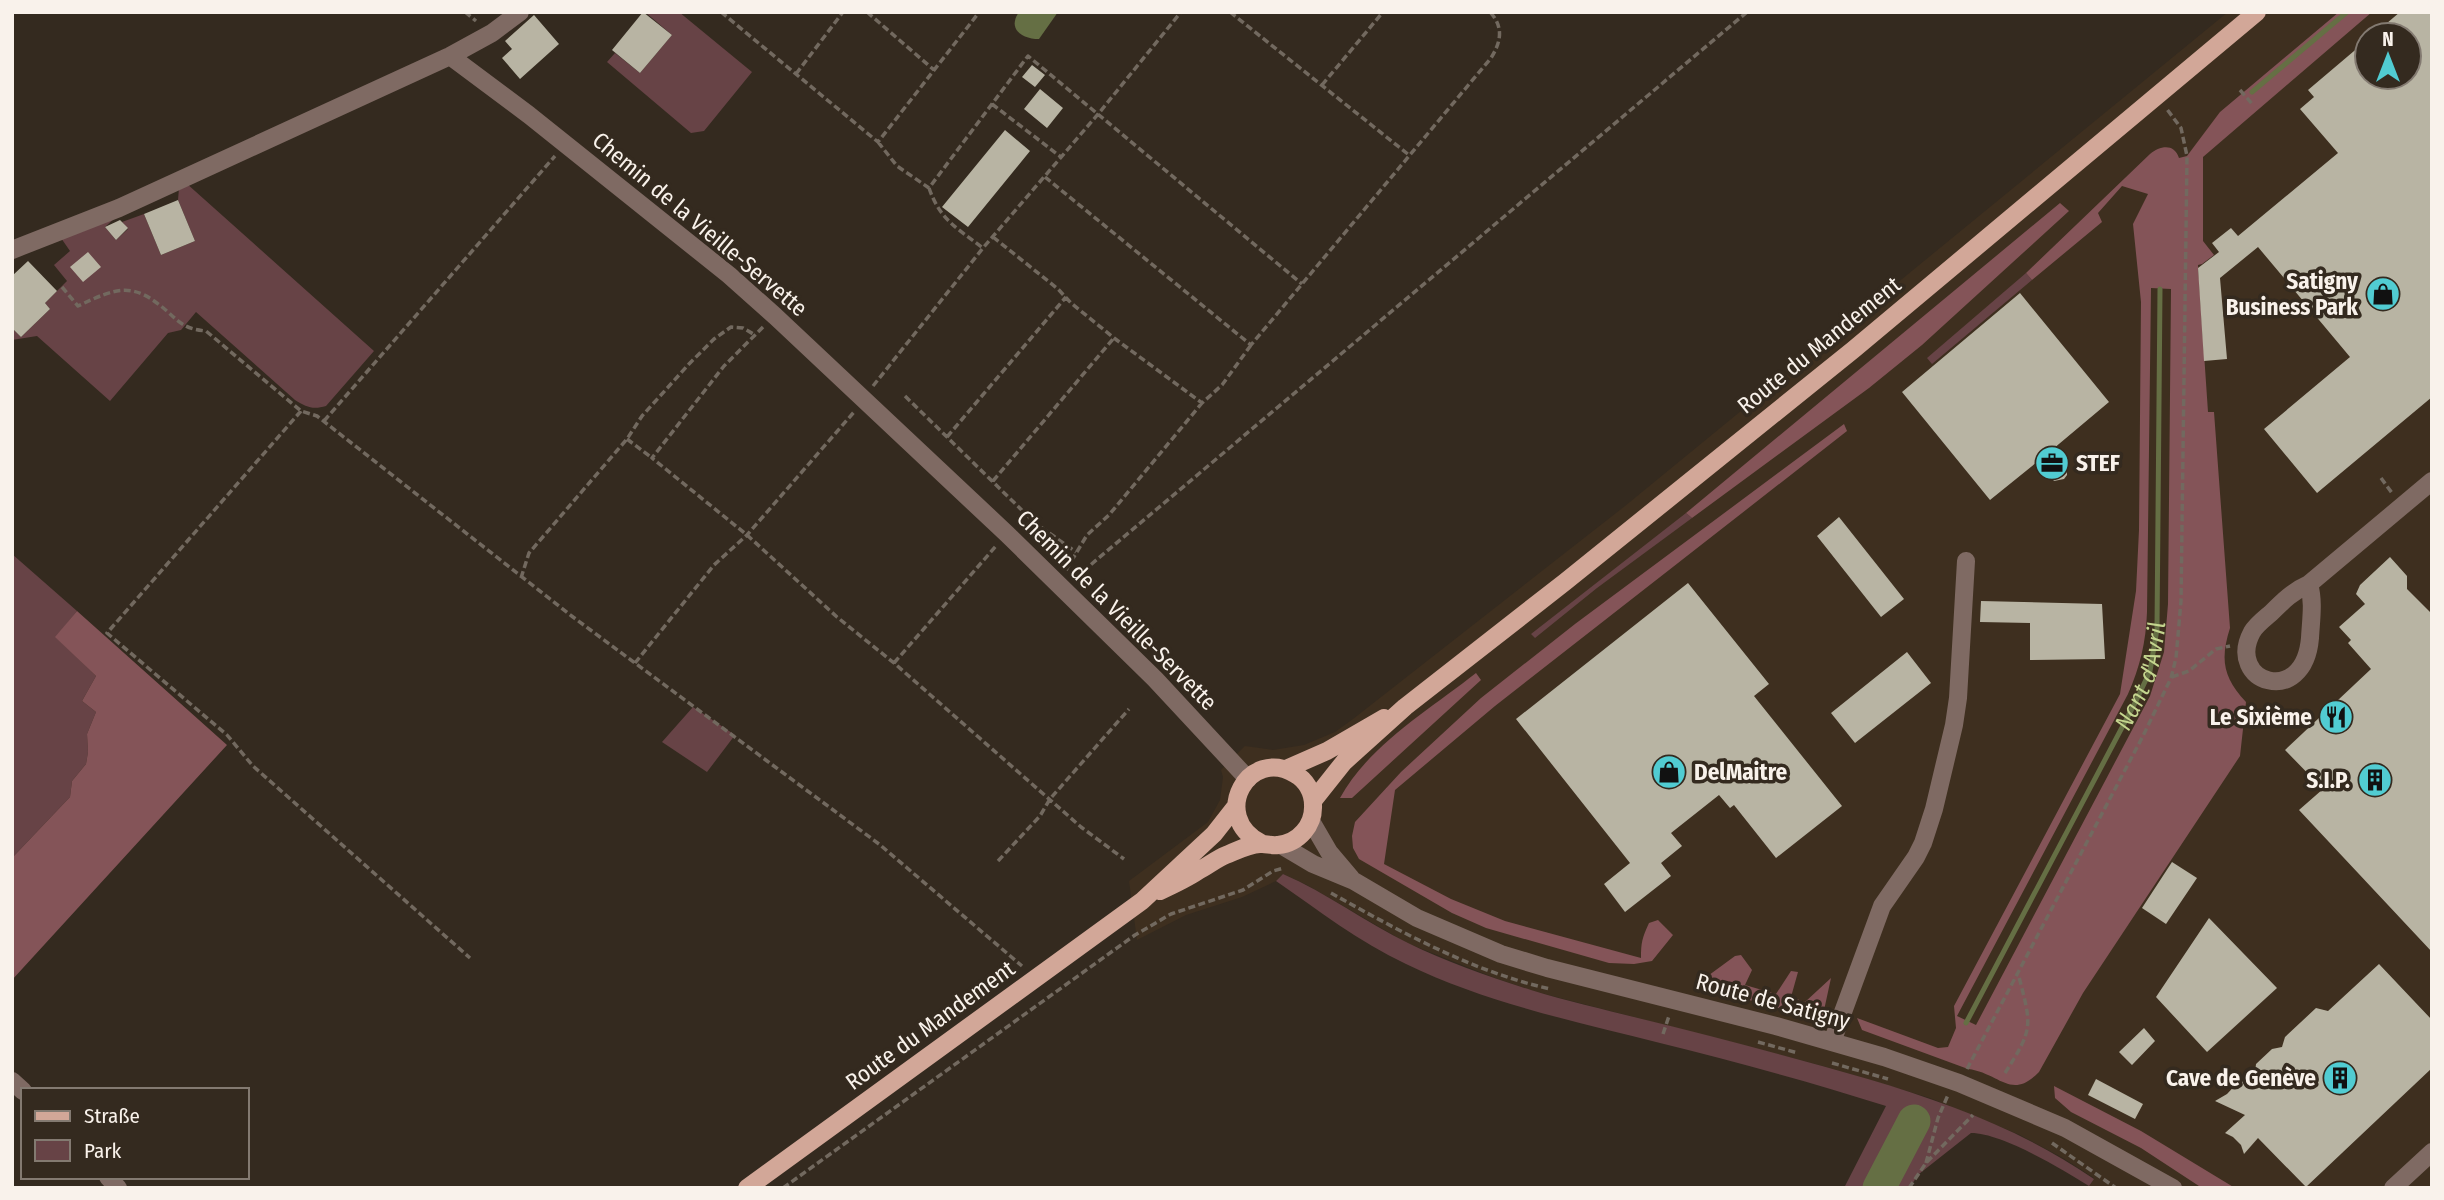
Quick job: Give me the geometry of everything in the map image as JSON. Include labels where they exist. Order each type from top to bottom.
[{"type":"main road","name":"Route du Mandement","points":[[1313,801],[1344,762],[1405,707],[1853,350],[2257,12]]},
{"type":"main road","name":"Route du Mandement","points":[[1286,769],[1327,751],[1405,707]]},
{"type":"main road","points":[[1286,769],[1304,782],[1313,801],[1311,821],[1302,834],[1288,843],[1261,843],[1242,829],[1236,806],[1239,791],[1248,779],[1263,770],[1286,769]]},
{"type":"main road","name":"Route du Mandement","points":[[747,1188],[1142,901],[1207,841],[1236,806]]},
{"type":"main road","name":"Route du Mandement","points":[[1142,901],[1220,857],[1261,843]]},
{"type":"street","points":[[12,250],[119,208],[450,56],[492,33],[520,12]]},
{"type":"street","name":"Chemin de la Vieille-Servette","points":[[450,56],[566,144],[729,275],[1007,534],[1155,679],[1248,779]]},
{"type":"street","points":[[2309,584],[2313,598],[2304,664],[2299,671],[2285,680],[2266,680],[2258,676],[2246,659],[2246,650],[2253,630],[2292,591],[2309,584],[2432,481]]},
{"type":"street","points":[[1832,1042],[1882,906],[1891,889],[1916,857],[1934,809],[1958,698],[1966,561]]},
{"type":"street","name":"Route de Satigny","points":[[1311,821],[1329,852],[1354,881]]},
{"type":"street","name":"Route de Satigny","points":[[1281,845],[1313,864],[1354,881],[1417,918],[1501,954],[1832,1042],[1958,1092],[2065,1128],[2173,1188]]},
{"type":"street","points":[[2393,1188],[2432,1152]]},
{"type":"path","points":[[721,12],[878,142],[897,166],[929,188],[935,207],[945,219],[983,248]]},
{"type":"path","points":[[796,74],[844,12]]},
{"type":"path","points":[[867,12],[934,70]]},
{"type":"path","points":[[635,663],[715,565],[747,535],[865,399],[880,375],[983,248],[1181,12]]},
{"type":"path","points":[[1230,12],[1409,155]]},
{"type":"path","points":[[1322,85],[1383,12]]},
{"type":"path","points":[[1059,585],[1087,535],[1133,487],[1202,403],[1222,385],[1251,345],[1496,49],[1500,27],[1490,12]]},
{"type":"path","points":[[1059,585],[1747,12]]},
{"type":"path","points":[[878,142],[977,15]]},
{"type":"path","points":[[929,188],[1028,56],[1302,284]]},
{"type":"path","points":[[2240,90],[2253,105]]},
{"type":"path","points":[[1940,1095],[1947,1097],[1958,1092],[2143,736],[2171,678],[2176,658],[2182,601],[2187,156],[2181,128],[2157,96]]},
{"type":"path","points":[[992,104],[1061,157]]},
{"type":"path","points":[[324,421],[566,144]]},
{"type":"path","points":[[1044,176],[1251,345]]},
{"type":"path","points":[[992,237],[1114,338],[1202,403]]},
{"type":"path","points":[[62,287],[78,306],[104,295],[137,291],[149,296],[190,330],[206,331],[301,411],[324,421],[521,578],[879,844],[1035,979]]},
{"type":"path","points":[[947,437],[1066,297]]},
{"type":"path","points":[[521,578],[529,553],[626,439],[642,416],[689,364],[725,330],[738,327],[755,335],[724,366],[652,458]]},
{"type":"path","points":[[993,481],[1114,338]]},
{"type":"path","points":[[905,396],[1035,523],[1076,552]]},
{"type":"path","points":[[301,411],[107,633],[228,735],[253,766],[470,958]]},
{"type":"path","points":[[626,439],[747,535],[837,617],[1124,859]]},
{"type":"path","points":[[2381,478],[2392,493]]},
{"type":"path","points":[[894,663],[1007,534]]},
{"type":"path","points":[[2171,678],[2189,671],[2216,649],[2230,646]]},
{"type":"path","points":[[998,861],[1040,816],[1050,799],[1129,709]]},
{"type":"path","points":[[783,1188],[1135,935],[1171,914],[1243,890],[1280,868],[1292,871]]},
{"type":"path","points":[[1322,887],[1444,953],[1499,974],[1555,990]]},
{"type":"path","points":[[2005,1073],[2028,1034],[2026,1005],[2018,975]]},
{"type":"path","points":[[1748,1039],[1800,1054]]},
{"type":"path","points":[[1825,1061],[1897,1082]]},
{"type":"path","points":[[1926,1163],[1938,1118],[1947,1097]]},
{"type":"path","points":[[1909,1188],[1926,1163],[1973,1115]]},
{"type":"path","points":[[2046,1140],[2116,1188]]},
{"type":"shaded area","points":[[1019,12],[1058,12],[1039,39],[1018,32],[1015,23]]},
{"type":"shaded area","points":[[2228,12],[2432,12],[2432,1188],[2092,1188],[2089,1186],[2094,1178],[2063,1158],[2020,1135],[1930,1098],[1819,1065],[1533,991],[1495,978],[1407,943],[1283,874],[1276,881],[1242,897],[1186,915],[1137,940],[1129,881],[1208,822],[1220,800],[1223,777],[1221,770],[1245,746],[1273,750],[1304,745],[1335,732],[1625,506]]},
{"type":"shaded area","points":[[2339,12],[2372,12],[2362,21],[2353,21],[2353,28],[2203,157],[2203,241],[2214,255],[2198,265],[2208,412],[2214,412],[2230,628],[2225,659],[2228,676],[2246,702],[2240,756],[2083,993],[2039,1072],[2021,1084],[2013,1085],[1862,1030],[1857,1018],[1938,1048],[1948,1047],[1956,1028],[1954,1006],[2120,694],[2136,591],[2139,530],[2141,302],[2133,224],[2148,194],[2122,186],[2098,213],[2102,222],[2032,280],[2026,273],[2150,154],[2166,147],[2174,150],[2179,158],[2187,156],[2220,112]],"holes":[[[2151,288],[2171,289],[2168,604],[2164,652],[2150,696],[1976,1025],[1957,1016],[2128,694],[2139,664],[2147,612]]]},
{"type":"shaded area","points":[[2060,203],[2069,211],[1922,345],[1869,388],[1692,518],[1686,513]]},
{"type":"shaded area","points":[[1844,424],[1847,431],[1495,706],[1395,790],[1384,864],[1451,899],[1505,921],[1641,958],[1642,940],[1649,923],[1658,920],[1673,935],[1652,961],[1634,964],[1609,963],[1486,928],[1452,913],[1359,859],[1353,848],[1355,822],[1401,772],[1481,698],[1575,624]]},
{"type":"shaded area","points":[[77,611],[227,745],[12,980],[12,858],[70,797],[72,781],[86,764],[87,734],[96,712],[82,701],[96,676],[55,637]]},
{"type":"shaded area","points":[[1476,673],[1481,680],[1352,798],[1340,798],[1352,779],[1383,745]]},
{"type":"shaded area","points":[[1741,955],[1752,970],[1745,985],[1776,994],[1791,971],[1798,972],[1791,997],[1805,1002],[1831,978],[1823,1015],[1814,1018],[1720,992],[1707,984],[1705,978],[1735,956]]},
{"type":"shaded area","points":[[2054,1086],[2141,1131],[2235,1188],[2202,1188],[2141,1148],[2071,1112],[2055,1098]]},
{"type":"green space","points":[[645,12],[679,12],[752,72],[704,131],[691,133],[607,62],[615,53],[640,73],[672,35]]},
{"type":"green space","points":[[186,183],[374,351],[326,406],[310,407],[295,400],[196,312],[181,330],[168,333],[110,401],[37,336],[12,340],[12,328],[21,337],[50,309],[45,303],[67,281],[54,265],[70,251],[61,238],[117,216],[105,227],[116,240],[128,229],[122,222],[144,214],[161,255],[195,241],[178,200],[179,188]]},
{"type":"green space","points":[[2026,273],[2032,280],[1932,364],[1927,358]]},
{"type":"green space","points":[[1686,513],[1692,518],[1535,638],[1531,634]]},
{"type":"green space","points":[[12,554],[77,611],[56,637],[96,676],[82,701],[96,712],[87,734],[86,764],[72,781],[70,797],[12,858]]},
{"type":"green space","points":[[693,707],[735,735],[707,772],[662,742]]},
{"type":"green space","points":[[1283,874],[1408,943],[1468,969],[1558,998],[1782,1055],[1928,1098],[2041,1146],[2094,1179],[2089,1186],[2015,1145],[1971,1133],[1919,1174],[1909,1188],[1890,1188],[1927,1119],[1923,1122],[1907,1114],[1868,1188],[1844,1188],[1886,1106],[1745,1065],[1531,1010],[1467,990],[1406,964],[1355,936],[1276,881]]},
{"type":"building","points":[[643,12],[672,35],[640,73],[612,50]]},
{"type":"building","name":"Satigny Business Park","points":[[2400,12],[2432,12],[2432,397],[2317,493],[2264,429],[2350,357],[2258,247],[2220,278],[2227,359],[2204,361],[2198,268],[2219,252],[2212,243],[2231,228],[2238,236],[2338,153],[2300,109],[2314,97],[2308,90],[2353,52],[2353,91],[2423,91],[2423,21],[2389,21]]},
{"type":"building","points":[[534,15],[559,44],[520,79],[502,58],[512,49],[505,41]]},
{"type":"building","points":[[1032,65],[1045,75],[1035,87],[1022,77]]},
{"type":"building","points":[[1040,89],[1063,108],[1047,128],[1024,109]]},
{"type":"building","points":[[1005,130],[1030,151],[968,227],[942,207]]},
{"type":"building","points":[[178,200],[195,241],[161,255],[144,214]]},
{"type":"building","points":[[120,220],[128,228],[116,240],[105,227]]},
{"type":"building","points":[[88,252],[101,267],[83,282],[70,267]]},
{"type":"building","points":[[28,261],[57,291],[45,303],[50,309],[21,337],[12,328],[12,276]]},
{"type":"building","points":[[2020,293],[2109,402],[2053,449],[2067,466],[2064,479],[2054,481],[2037,462],[1990,500],[1902,392]]},
{"type":"building","points":[[1839,517],[1904,599],[1881,617],[1817,536]]},
{"type":"building","name":"S.I.P.","points":[[2390,557],[2407,576],[2407,589],[2432,614],[2432,952],[2299,810],[2323,789],[2285,750],[2371,669],[2348,643],[2351,640],[2339,627],[2365,604],[2356,594],[2360,585]]},
{"type":"building","points":[[1688,583],[1769,684],[1754,696],[1842,806],[1776,858],[1734,805],[1730,808],[1719,795],[1671,833],[1682,846],[1661,863],[1671,876],[1625,912],[1604,884],[1630,863],[1516,719]]},
{"type":"building","points":[[1981,601],[2102,604],[2105,659],[2030,660],[2030,623],[1980,622]]},
{"type":"building","points":[[1907,652],[1931,683],[1855,743],[1831,713]]},
{"type":"building","points":[[2172,862],[2197,878],[2166,924],[2142,908]]},
{"type":"building","points":[[2209,918],[2277,988],[2207,1052],[2156,997]]},
{"type":"building","name":"Cave de Genève","points":[[2379,964],[2432,1020],[2432,1068],[2306,1187],[2258,1138],[2244,1154],[2241,1145],[2225,1133],[2245,1115],[2215,1101],[2227,1094],[2244,1076],[2255,1073],[2256,1064],[2272,1049],[2282,1047],[2285,1037],[2316,1008],[2328,1011]]},
{"type":"building","points":[[2144,1028],[2155,1041],[2132,1065],[2119,1052]]},
{"type":"building","points":[[2096,1079],[2143,1104],[2135,1119],[2088,1095]]},
{"type":"waterway","points":[[2252,92],[2347,12]]},
{"type":"waterway","name":"Nant d'Avril","points":[[1966,1023],[2150,671],[2157,629],[2160,289]]},
{"type":"waterway","name":"Nant d'Avril","points":[[1879,1188],[1914,1121]]},
{"type":"place","name":"Satigny Business Park","points":[[2383,294]]},
{"type":"place","name":"STEF","points":[[2052,463]]},
{"type":"place","name":"Le Sixième","points":[[2336,717]]},
{"type":"place","name":"DelMaitre","points":[[1669,772]]},
{"type":"place","name":"S.I.P.","points":[[2375,780]]},
{"type":"place","name":"Cave de Genève","points":[[2340,1078]]}]
